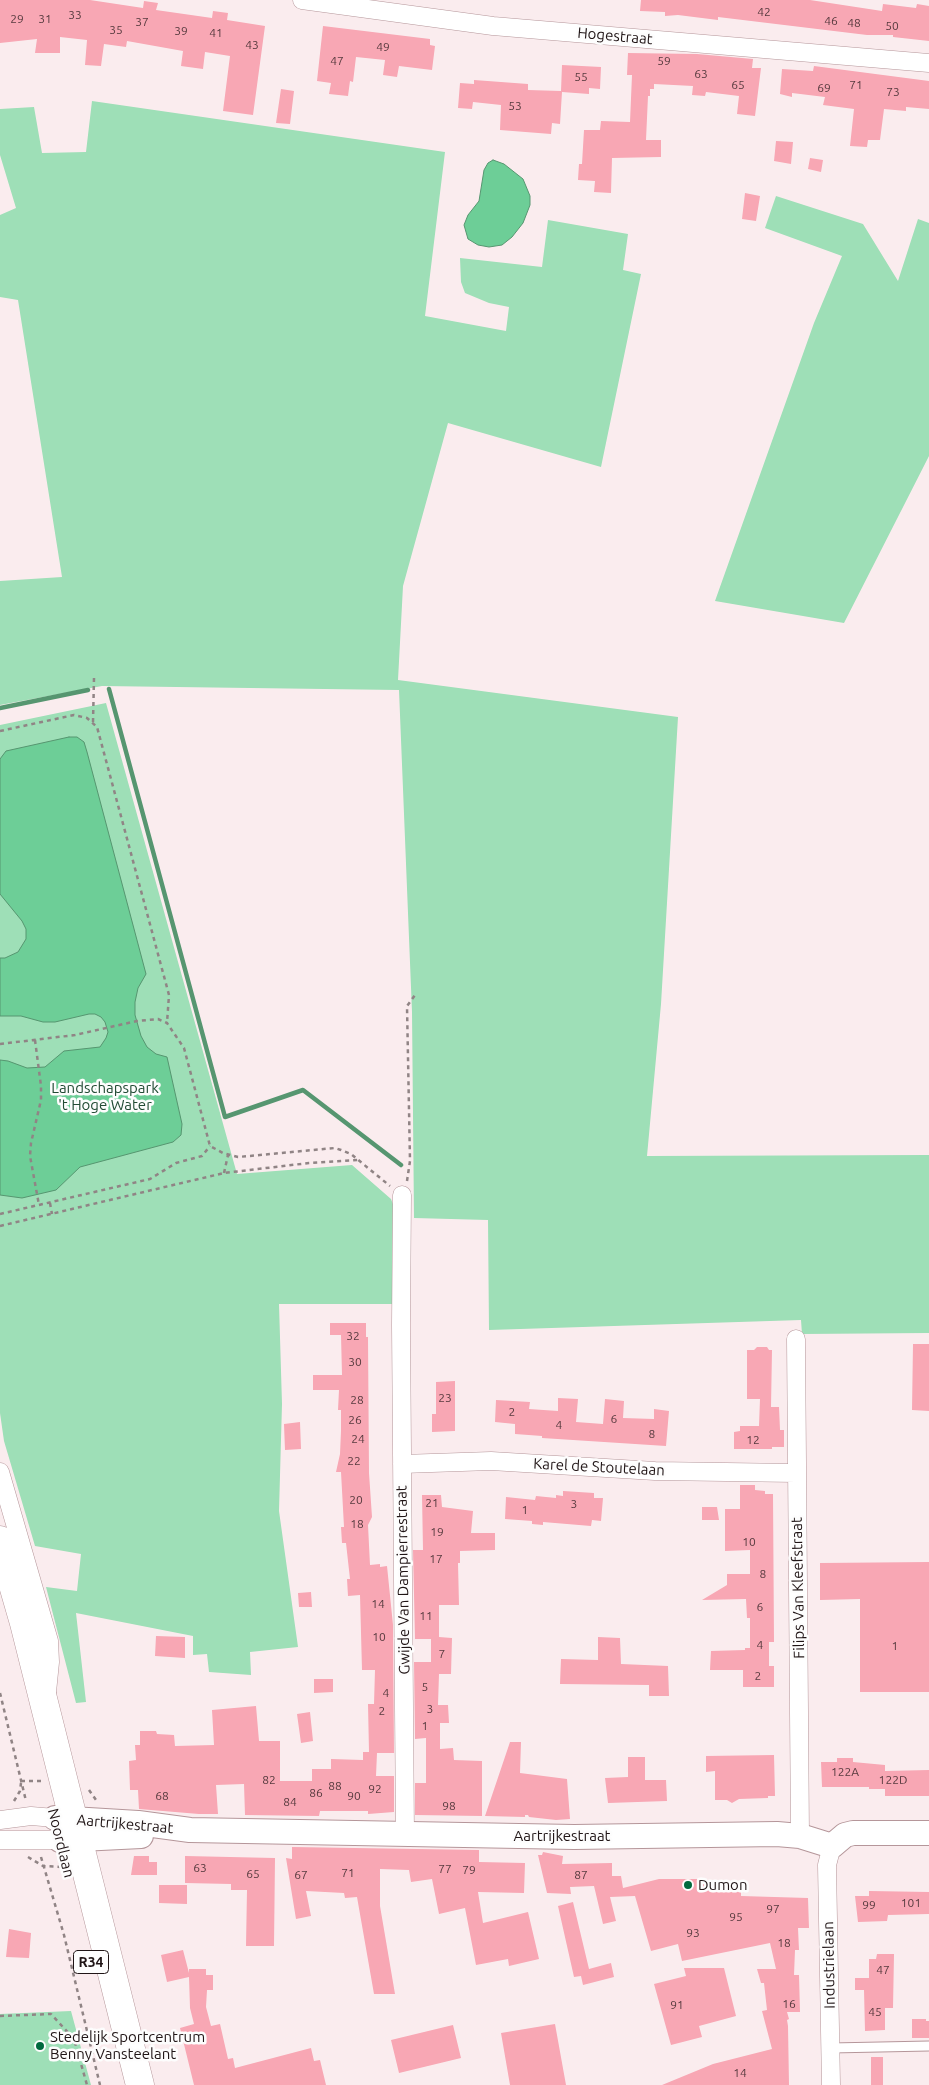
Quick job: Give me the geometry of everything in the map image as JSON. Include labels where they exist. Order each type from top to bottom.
[{"type":"main road","name":"Noordlaan","points":[[0,1540],[47,1710],[67,1829],[121,2085]]},
{"type":"main road","name":"Noordlaan","points":[[0,1602],[130,2042],[140,2085]]},
{"type":"street","name":"Hogestraat","points":[[302,0],[493,26],[929,63]]},
{"type":"street","name":"Gwijde Van Dampierrestraat","points":[[402,1195],[401,1325],[406,1835]]},
{"type":"street","name":"Filips Van Kleefstraat","points":[[796,1339],[800,1836]]},
{"type":"street","name":"Karel de Stoutelaan","points":[[402,1464],[491,1462],[655,1470],[796,1473]]},
{"type":"street","name":"Noordlaan","points":[[0,1472],[49,1641],[50,1662],[47,1710]]},
{"type":"street","name":"Aartrijkestraat","points":[[0,1820],[31,1816],[67,1829]]},
{"type":"street","name":"Aartrijkestraat","points":[[0,1840],[67,1829],[138,1822],[190,1830],[406,1835],[574,1837],[777,1834],[800,1836],[832,1846]]},
{"type":"street","points":[[832,1846],[845,1835],[853,1833],[929,1833]]},
{"type":"street","name":"Industrielaan","points":[[831,2085],[828,1865],[832,1846]]},
{"type":"street","name":"Noordlaan","points":[[130,2042],[146,2062],[153,2085]]},
{"type":"lane","points":[[831,2048],[929,2046]]},
{"type":"path","points":[[93,722],[94,678]]},
{"type":"path","points":[[0,731],[74,715],[87,718],[98,727],[169,995],[168,1023],[184,1048],[210,1146],[228,1155],[244,1157],[335,1148],[359,1160],[402,1195],[407,1182],[410,1161],[407,1006],[415,996]]},
{"type":"path","points":[[0,1044],[98,1030],[137,1021],[158,1020],[168,1023]]},
{"type":"path","points":[[35,1039],[39,1064],[41,1100],[30,1149],[33,1178],[40,1205]]},
{"type":"path","points":[[0,1214],[150,1179],[176,1163],[202,1156],[210,1146]]},
{"type":"path","points":[[224,1173],[228,1155]]},
{"type":"path","points":[[0,1226],[224,1173],[309,1163],[359,1160]]},
{"type":"path","points":[[50,1203],[52,1214]]},
{"type":"path","points":[[0,1693],[21,1777],[20,1791],[13,1802]]},
{"type":"path","points":[[44,1866],[62,1928],[100,2085]]},
{"type":"path","points":[[0,2016],[52,2014],[74,2039],[86,2085]]},
{"type":"green space","points":[[92,101],[445,152],[425,316],[506,331],[509,307],[489,303],[465,293],[461,282],[460,258],[542,267],[548,220],[628,234],[623,270],[641,274],[601,467],[448,423],[403,586],[398,680],[678,717],[661,1004],[647,1156],[929,1155],[929,1333],[802,1334],[801,1320],[489,1330],[488,1220],[414,1218],[412,1012],[399,690],[102,686],[0,705],[0,581],[62,577],[18,300],[0,297],[0,215],[16,208],[0,155],[0,109],[34,107],[42,153],[86,152]]},
{"type":"green space","points":[[776,196],[863,224],[898,281],[918,219],[929,223],[929,456],[844,623],[715,601],[814,323],[842,256],[765,228]]},
{"type":"green space","points":[[106,703],[237,1174],[352,1165],[391,1199],[394,1207],[395,1304],[279,1304],[282,1404],[279,1511],[298,1647],[250,1652],[251,1675],[209,1672],[207,1654],[193,1655],[193,1636],[76,1613],[86,1702],[76,1703],[46,1587],[77,1591],[81,1554],[35,1546],[4,1441],[0,1413],[0,725]]},
{"type":"green space","name":"Stedelijk Sportcentrum Benny Vansteelant","points":[[71,2011],[91,2085],[0,2085],[0,2014]]},
{"type":"shaded area","points":[[493,160],[504,164],[523,179],[530,196],[530,205],[523,223],[512,237],[502,245],[489,247],[478,245],[468,239],[464,225],[468,215],[479,201],[484,170],[488,163]]},
{"type":"shaded area","name":"Landschapspark 't Hoge Water","points":[[69,737],[77,737],[84,742],[87,752],[146,974],[138,988],[135,1015],[141,1036],[147,1047],[156,1054],[167,1057],[182,1124],[181,1135],[173,1142],[80,1167],[56,1190],[22,1198],[0,1195],[0,1060],[27,1068],[45,1067],[64,1051],[100,1047],[108,1032],[105,1022],[95,1014],[55,1022],[43,1022],[21,1016],[0,1016],[0,958],[5,958],[18,952],[26,939],[26,929],[22,921],[0,894],[0,759],[6,751]]},
{"type":"building","points":[[0,0],[90,0],[143,8],[144,1],[158,3],[156,10],[212,18],[213,11],[228,13],[227,20],[265,26],[253,115],[223,111],[230,56],[205,52],[203,69],[181,66],[183,51],[127,41],[126,47],[104,44],[101,66],[85,65],[87,40],[60,37],[60,53],[35,53],[37,39],[0,43]]},
{"type":"building","points":[[641,0],[810,0],[882,11],[883,4],[916,8],[917,4],[929,6],[929,41],[893,37],[893,35],[867,35],[718,17],[718,20],[678,15],[665,16],[665,12],[640,11]]},
{"type":"building","points":[[323,26],[430,39],[430,45],[435,46],[432,70],[399,66],[397,77],[383,75],[385,60],[356,57],[353,82],[350,81],[348,96],[329,94],[331,83],[317,81]]},
{"type":"building","points":[[628,53],[697,54],[753,59],[752,68],[761,68],[755,116],[737,114],[739,96],[706,92],[705,96],[692,95],[693,86],[654,84],[654,89],[650,89],[650,96],[648,96],[646,140],[661,140],[661,157],[612,158],[611,193],[594,192],[595,181],[578,180],[579,164],[582,164],[584,130],[600,130],[601,121],[630,122],[632,75],[627,75]]},
{"type":"building","points":[[562,65],[601,67],[600,89],[589,88],[589,94],[562,92],[560,124],[552,123],[551,134],[500,130],[501,105],[473,102],[472,109],[458,108],[460,83],[474,84],[474,80],[528,84],[528,90],[561,91]]},
{"type":"building","points":[[814,66],[929,81],[929,109],[906,107],[906,111],[884,109],[880,140],[868,140],[867,147],[850,146],[854,109],[823,105],[825,97],[792,93],[792,97],[780,94],[782,69],[813,71]]},
{"type":"building","points":[[281,89],[294,91],[290,124],[276,123]]},
{"type":"building","points":[[776,141],[793,142],[791,164],[774,161]]},
{"type":"building","points":[[810,158],[823,160],[821,172],[808,169]]},
{"type":"building","points":[[745,193],[760,196],[756,221],[742,219]]},
{"type":"building","points":[[330,1323],[366,1323],[366,1337],[368,1337],[369,1473],[372,1517],[368,1525],[370,1565],[380,1564],[380,1567],[387,1566],[393,1625],[394,1753],[377,1753],[376,1776],[394,1776],[394,1812],[368,1814],[368,1811],[320,1811],[319,1816],[245,1815],[244,1784],[216,1785],[218,1814],[139,1809],[138,1790],[130,1790],[129,1761],[136,1760],[135,1745],[140,1745],[140,1731],[156,1731],[157,1734],[174,1735],[175,1746],[214,1745],[212,1710],[256,1706],[259,1741],[280,1741],[280,1781],[312,1781],[312,1769],[331,1769],[331,1759],[363,1760],[363,1752],[369,1752],[368,1704],[374,1704],[375,1670],[362,1670],[360,1595],[348,1596],[347,1579],[350,1579],[346,1543],[342,1543],[341,1527],[344,1527],[341,1472],[336,1472],[340,1454],[341,1431],[341,1410],[338,1410],[339,1390],[313,1390],[313,1375],[342,1375],[341,1335],[330,1335]]},
{"type":"building","points":[[913,1344],[929,1344],[929,1411],[912,1410]]},
{"type":"building","points":[[757,1347],[767,1347],[769,1350],[772,1350],[771,1407],[779,1407],[780,1430],[784,1430],[784,1447],[772,1447],[772,1449],[734,1449],[734,1432],[740,1431],[740,1426],[759,1426],[760,1399],[747,1399],[747,1350],[754,1350]]},
{"type":"building","points":[[455,1381],[455,1431],[432,1432],[432,1414],[436,1414],[436,1382]]},
{"type":"building","points":[[558,1398],[578,1399],[576,1422],[603,1424],[605,1399],[624,1401],[623,1418],[654,1419],[654,1409],[669,1411],[666,1446],[542,1438],[542,1436],[515,1434],[515,1424],[495,1422],[496,1400],[530,1402],[529,1409],[558,1411]]},
{"type":"building","points":[[300,1422],[301,1449],[285,1450],[284,1424]]},
{"type":"building","points":[[740,1485],[755,1485],[755,1490],[765,1491],[765,1494],[773,1494],[774,1642],[769,1642],[769,1666],[774,1666],[774,1687],[743,1687],[743,1670],[710,1670],[711,1651],[745,1650],[745,1648],[750,1648],[750,1618],[747,1618],[746,1599],[702,1600],[727,1585],[727,1574],[750,1574],[750,1550],[725,1551],[725,1509],[740,1509]]},
{"type":"building","points":[[563,1491],[594,1493],[594,1498],[603,1498],[601,1521],[592,1520],[591,1526],[543,1522],[543,1525],[532,1524],[532,1521],[505,1519],[506,1497],[535,1500],[536,1496],[556,1498],[556,1495],[563,1496]]},
{"type":"building","points":[[422,1495],[441,1495],[442,1507],[473,1511],[471,1533],[495,1533],[495,1550],[460,1551],[460,1563],[458,1563],[459,1605],[439,1605],[439,1637],[452,1638],[451,1674],[439,1674],[438,1705],[448,1705],[449,1723],[440,1723],[440,1749],[453,1748],[454,1760],[482,1761],[482,1816],[415,1815],[415,1783],[426,1783],[426,1738],[415,1739],[414,1662],[431,1662],[431,1639],[415,1639],[413,1550],[423,1550]]},
{"type":"building","points":[[702,1507],[717,1507],[719,1520],[702,1520]]},
{"type":"building","points":[[929,1562],[929,1692],[860,1692],[860,1599],[820,1600],[820,1563]]},
{"type":"building","points":[[311,1592],[312,1607],[299,1607],[298,1593]]},
{"type":"building","points":[[156,1636],[185,1637],[185,1658],[155,1656]]},
{"type":"building","points":[[598,1637],[620,1638],[621,1664],[668,1666],[669,1696],[649,1696],[649,1685],[560,1684],[561,1659],[598,1660]]},
{"type":"building","points":[[314,1679],[333,1679],[333,1692],[314,1693]]},
{"type":"building","points":[[310,1712],[313,1741],[301,1743],[297,1714]]},
{"type":"building","points":[[510,1742],[521,1742],[520,1773],[567,1779],[570,1819],[556,1820],[529,1817],[528,1815],[525,1815],[525,1817],[485,1816]]},
{"type":"building","points":[[774,1755],[775,1796],[739,1799],[732,1803],[727,1800],[715,1800],[715,1771],[706,1772],[706,1756]]},
{"type":"building","points":[[628,1757],[645,1757],[645,1780],[666,1780],[667,1801],[608,1803],[605,1778],[628,1777]]},
{"type":"building","points":[[837,1758],[853,1758],[853,1762],[885,1765],[885,1771],[929,1770],[929,1796],[885,1796],[885,1789],[869,1789],[869,1787],[822,1787],[821,1762],[837,1762]]},
{"type":"building","points":[[292,1847],[479,1850],[479,1862],[525,1863],[524,1893],[478,1892],[483,1923],[528,1912],[539,1959],[509,1966],[508,1959],[476,1965],[465,1908],[439,1914],[432,1879],[411,1882],[409,1870],[380,1869],[380,1906],[395,1994],[374,1994],[357,1897],[345,1898],[344,1893],[306,1891],[311,1916],[296,1919],[286,1858],[292,1859]]},
{"type":"building","points":[[543,1852],[563,1856],[562,1864],[612,1863],[612,1876],[621,1876],[623,1888],[659,1879],[708,1879],[707,1890],[741,1892],[741,1896],[808,1898],[809,1928],[798,1928],[799,1950],[795,1950],[794,1975],[799,1975],[800,2012],[787,2012],[789,2019],[787,2020],[789,2085],[662,2085],[713,2064],[772,2049],[762,2011],[767,2010],[764,1983],[761,1983],[757,1969],[776,1969],[770,1943],[682,1961],[678,1944],[651,1951],[635,1896],[610,1897],[616,1921],[603,1924],[594,1886],[570,1887],[571,1894],[547,1893],[538,1855],[542,1855]]},
{"type":"building","points":[[134,1856],[149,1856],[149,1862],[157,1862],[157,1875],[131,1875]]},
{"type":"building","points":[[185,1856],[275,1858],[274,1946],[246,1946],[247,1890],[231,1890],[231,1884],[185,1883]]},
{"type":"building","points":[[159,1885],[187,1885],[187,1904],[159,1903]]},
{"type":"building","points":[[869,1891],[929,1892],[929,1914],[888,1915],[887,1921],[858,1922],[855,1896],[869,1896]]},
{"type":"building","points":[[573,1902],[589,1969],[611,1963],[614,1977],[583,1985],[581,1976],[574,1977],[558,1906]]},
{"type":"building","points":[[9,1929],[31,1933],[29,1958],[6,1957]]},
{"type":"building","points":[[183,1950],[189,1973],[189,1969],[206,1969],[206,1975],[213,1975],[213,1990],[207,1990],[206,2007],[211,2026],[220,2024],[228,2059],[233,2058],[235,2068],[311,2048],[314,2061],[320,2060],[326,2085],[194,2085],[180,2028],[194,2024],[190,2008],[189,1977],[167,1982],[161,1955]]},
{"type":"building","points":[[877,1954],[894,1954],[893,2008],[885,2008],[885,2030],[865,2031],[864,1990],[855,1990],[855,1978],[869,1978],[869,1959],[876,1959]]},
{"type":"building","points":[[684,1968],[724,1968],[736,2016],[699,2026],[702,2037],[671,2045],[654,1984],[686,1976]]},
{"type":"building","points":[[912,2019],[926,2019],[926,2021],[929,2021],[929,2038],[912,2038]]},
{"type":"building","points":[[555,2024],[566,2085],[510,2085],[501,2033]]},
{"type":"building","points":[[453,2025],[461,2058],[399,2073],[391,2040]]},
{"type":"building","points":[[871,2057],[883,2057],[883,2085],[871,2085]]},
{"type":"waterway","points":[[109,689],[225,1117],[303,1090],[401,1165]]},
{"type":"waterway","points":[[0,708],[88,690]]},
{"type":"place","name":"Dumon","points":[[688,1885]]},
{"type":"place","name":"Stedelijk Sportcentrum Benny Vansteelant","points":[[40,2046]]}]
